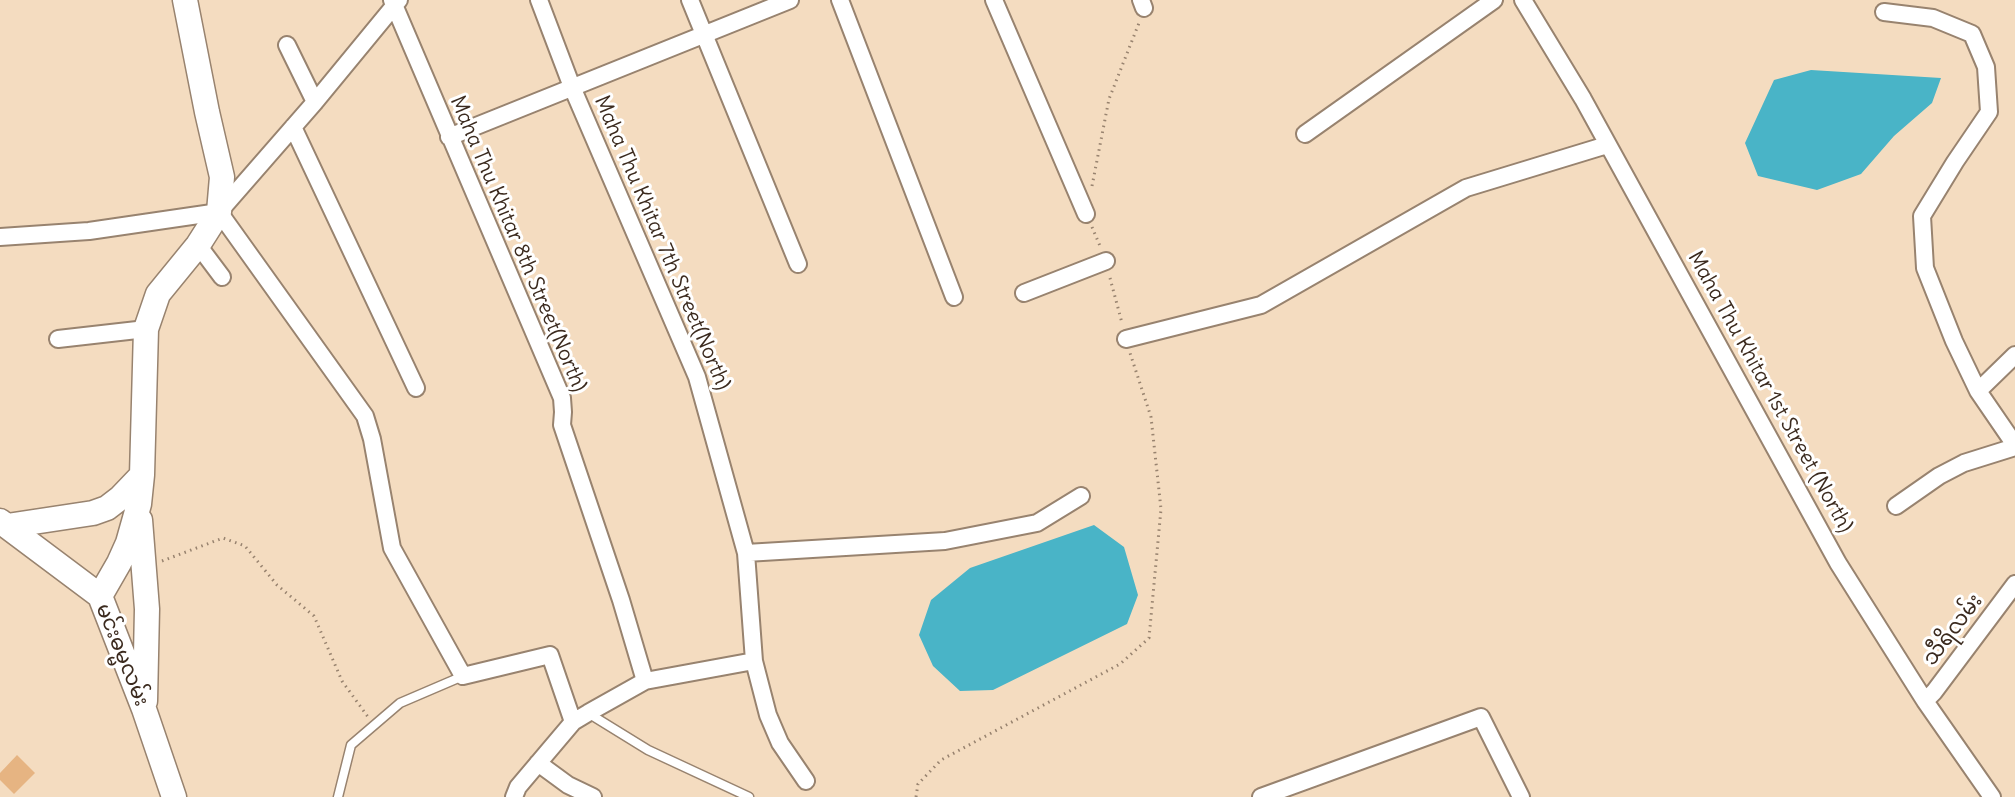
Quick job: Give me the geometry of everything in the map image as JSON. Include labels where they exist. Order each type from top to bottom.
[{"type":"main road","points":[[100,596],[128,543],[139,504],[142,475],[146,329],[158,294],[198,244],[219,212],[222,177],[185,0]]},
{"type":"main road","points":[[3,524],[100,510],[120,498],[142,475]]},
{"type":"main road","points":[[139,504],[147,645],[144,709]]},
{"type":"main road","name":"မင်းဓမ္မလမ်း","points":[[3,524],[100,596],[144,709],[174,797]]},
{"type":"street","name":"Maha Thu Khitar 7th Street(North)","points":[[538,0],[572,87],[697,377],[746,553],[754,661],[768,715],[780,743],[806,781]]},
{"type":"street","points":[[690,0],[798,264]]},
{"type":"street","points":[[449,137],[790,0]]},
{"type":"street","points":[[840,0],[954,297]]},
{"type":"street","points":[[994,0],[1086,214]]},
{"type":"street","points":[[1305,134],[1494,0]]},
{"type":"street","name":"Maha Thu Khitar 1st Street (North)","points":[[1523,0],[1583,99],[1838,563],[1925,701],[1992,797]]},
{"type":"street","points":[[0,237],[90,231],[219,212],[315,102],[395,2]]},
{"type":"street","name":"Maha Thu Khitar 8th Street(North)","points":[[395,2],[449,137],[562,398],[562,425],[621,600],[645,681]]},
{"type":"street","points":[[1884,12],[1933,18],[1972,34],[1986,67],[1989,112],[1922,216],[1925,268],[1954,341],[1978,391],[2015,446],[1964,463],[1939,476],[1896,506]]},
{"type":"street","points":[[287,45],[315,102]]},
{"type":"street","points":[[293,127],[416,388]]},
{"type":"street","points":[[1126,339],[1261,305],[1466,188],[1607,145]]},
{"type":"street","points":[[219,212],[365,416],[372,439],[392,548],[463,676],[550,655],[573,722]]},
{"type":"street","points":[[198,244],[222,277]]},
{"type":"street","points":[[1024,293],[1106,261]]},
{"type":"street","points":[[58,339],[146,329]]},
{"type":"street","points":[[1978,391],[2015,355]]},
{"type":"street","points":[[746,553],[945,541],[1037,523],[1081,496]]},
{"type":"street","name":"သီရိလမ်း","points":[[1925,701],[2015,584]]},
{"type":"street","points":[[514,797],[518,787],[573,722],[588,713],[645,681],[754,661]]},
{"type":"street","points":[[1261,797],[1481,717],[1521,797]]},
{"type":"street","points":[[538,763],[568,785],[593,797]]},
{"type":"lane","points":[[338,797],[351,745],[400,703],[463,676]]},
{"type":"lane","points":[[588,713],[648,750],[749,797]]},
{"type":"path","points":[[916,797],[918,784],[941,760],[1120,664],[1149,638],[1161,509],[1151,417],[1126,339],[1106,261],[1086,214],[1109,99],[1143,4]]},
{"type":"path","points":[[144,568],[223,538],[245,546],[277,585],[314,616],[342,681],[374,726]]},
{"type":"water","points":[[1811,70],[1941,78],[1932,103],[1894,136],[1861,174],[1817,190],[1758,176],[1745,143],[1774,80]]},
{"type":"water","points":[[1094,525],[1124,547],[1138,595],[1127,624],[993,690],[960,691],[933,666],[919,635],[931,600],[970,568]]},
{"type":"building","points":[[17,755],[35,773],[14,794],[0,780],[0,773]]}]
